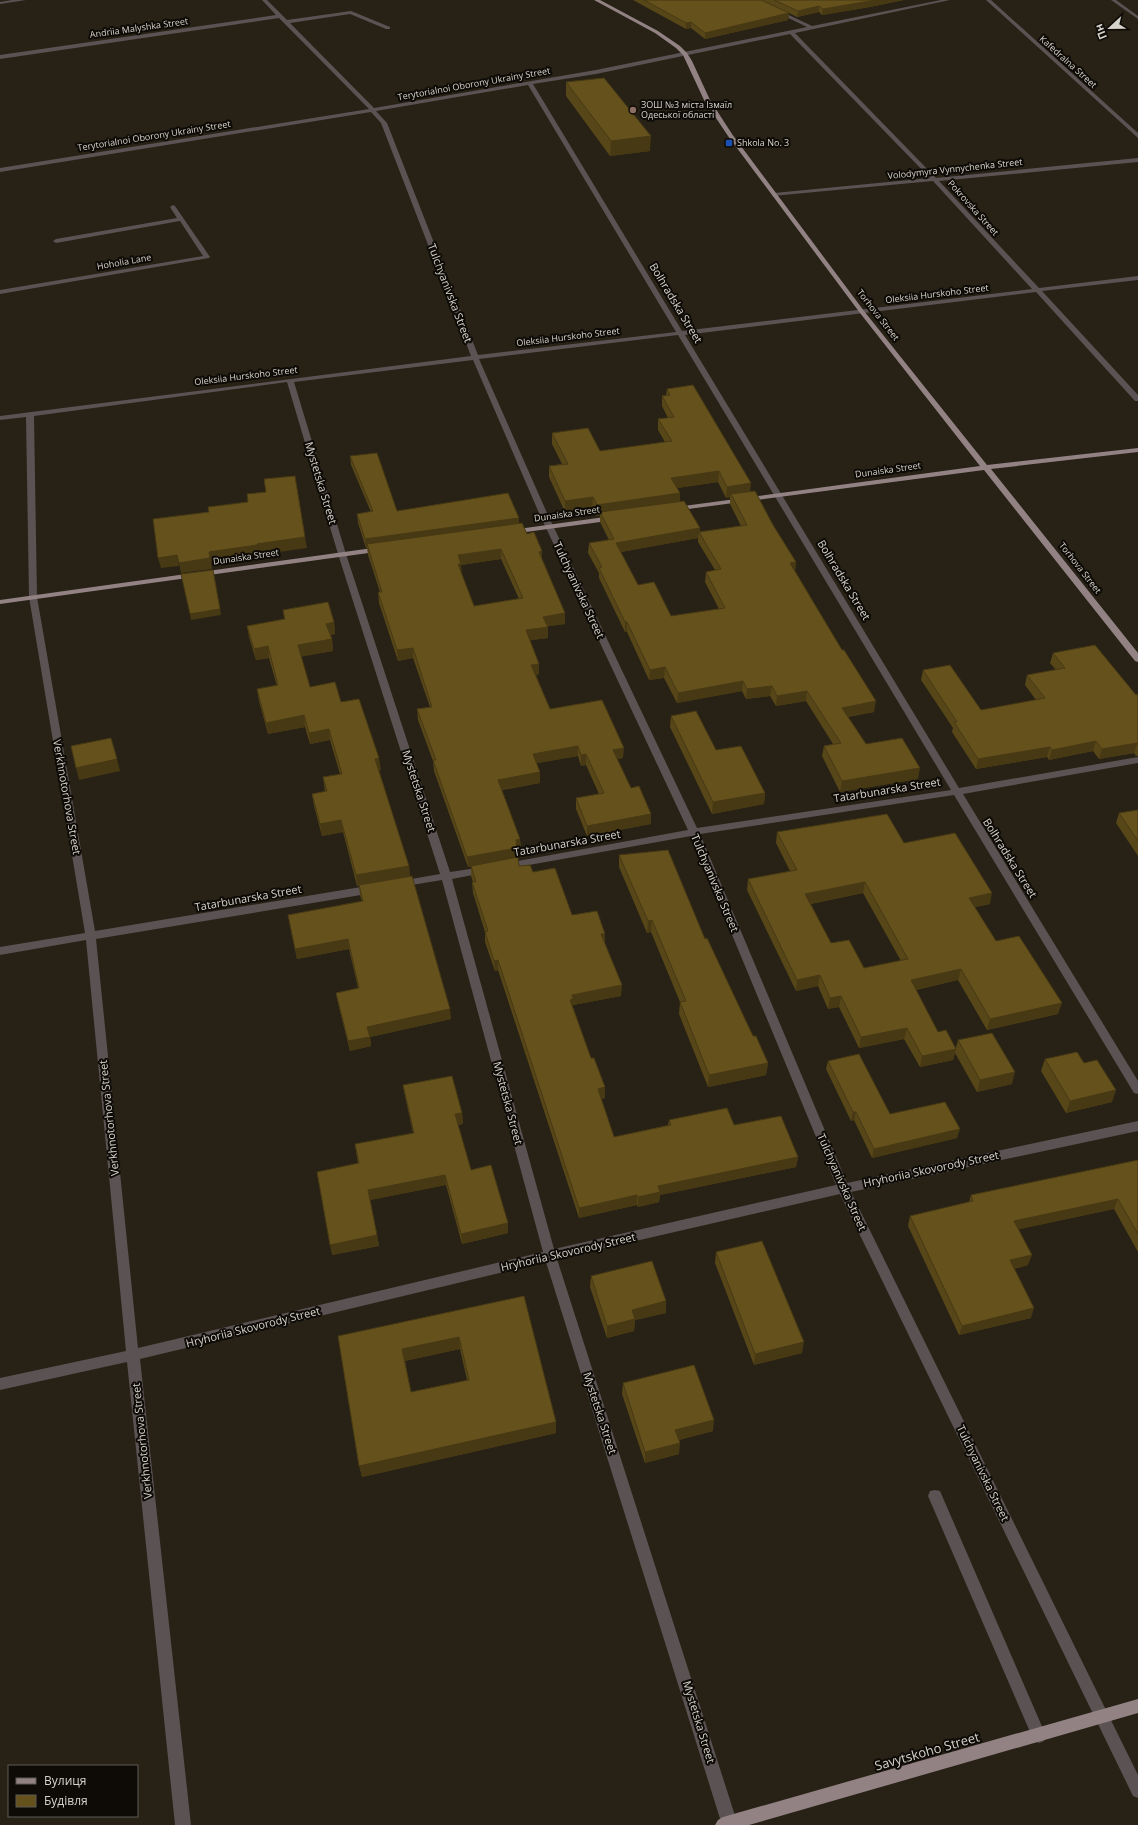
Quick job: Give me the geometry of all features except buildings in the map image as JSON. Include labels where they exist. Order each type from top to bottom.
[{"type":"main road","name":"Torhova Street","points":[[596,0],[668,40],[685,53],[690,60],[698,84],[716,118],[862,312],[987,467],[1138,659]]},
{"type":"main road","name":"Dunaiska Street","points":[[668,510],[987,467],[1138,450]]},
{"type":"main road","name":"Dunaiska Street","points":[[503,533],[620,517]]},
{"type":"main road","name":"Dunaiska Street","points":[[0,602],[388,548]]},
{"type":"main road","name":"Savytskoho Street","points":[[728,1824],[1103,1718],[1138,1706]]},
{"type":"street","points":[[0,3],[24,0]]},
{"type":"street","name":"Tulchyanivska Street","points":[[264,0],[373,110],[384,124],[475,357],[549,527],[694,832],[842,1188],[1138,1791]]},
{"type":"street","points":[[753,0],[812,28]]},
{"type":"street","name":"Terytorialnoi Oborony Ukrainy Street","points":[[0,170],[529,84],[623,67],[948,0]]},
{"type":"street","name":"Kafedralna Street","points":[[988,0],[1138,136]]},
{"type":"street","points":[[1113,0],[1138,18]]},
{"type":"street","points":[[286,22],[351,12],[388,28]]},
{"type":"street","name":"Andriia Malyshka Street","points":[[0,57],[280,16]]},
{"type":"street","name":"Pokrovska Street","points":[[791,32],[935,180],[1036,292],[1138,399]]},
{"type":"street","name":"Bolhradska Street","points":[[529,84],[779,494],[955,792],[1138,1090]]},
{"type":"street","name":"Volodymyra Vynnychenka Street","points":[[774,195],[1138,160]]},
{"type":"street","name":"Hoholia Lane","points":[[0,292],[207,257],[173,207]]},
{"type":"street","points":[[56,242],[181,219]]},
{"type":"street","name":"Oleksiia Hurskoho Street","points":[[0,418],[475,357],[1036,292],[1138,278]]},
{"type":"street","name":"Mystetska Street","points":[[290,380],[342,554],[446,876],[550,1256],[728,1824]]},
{"type":"street","name":"Verkhnotorhova Street","points":[[30,414],[33,597],[91,936],[133,1356],[183,1825]]},
{"type":"street","name":"Tatarbunarska Street","points":[[0,951],[495,868],[694,832],[955,792],[1138,760]]},
{"type":"street","name":"Hryhoriia Skovorody Street","points":[[0,1384],[133,1356],[842,1188],[1138,1126]]},
{"type":"street","points":[[935,1496],[1039,1736]]},
{"type":"place","name":"ЗОШ №3 міста Ізмаїл Одеської області","points":[[633,110]]},
{"type":"place","name":"Shkola No. 3","points":[[729,143]]}]
